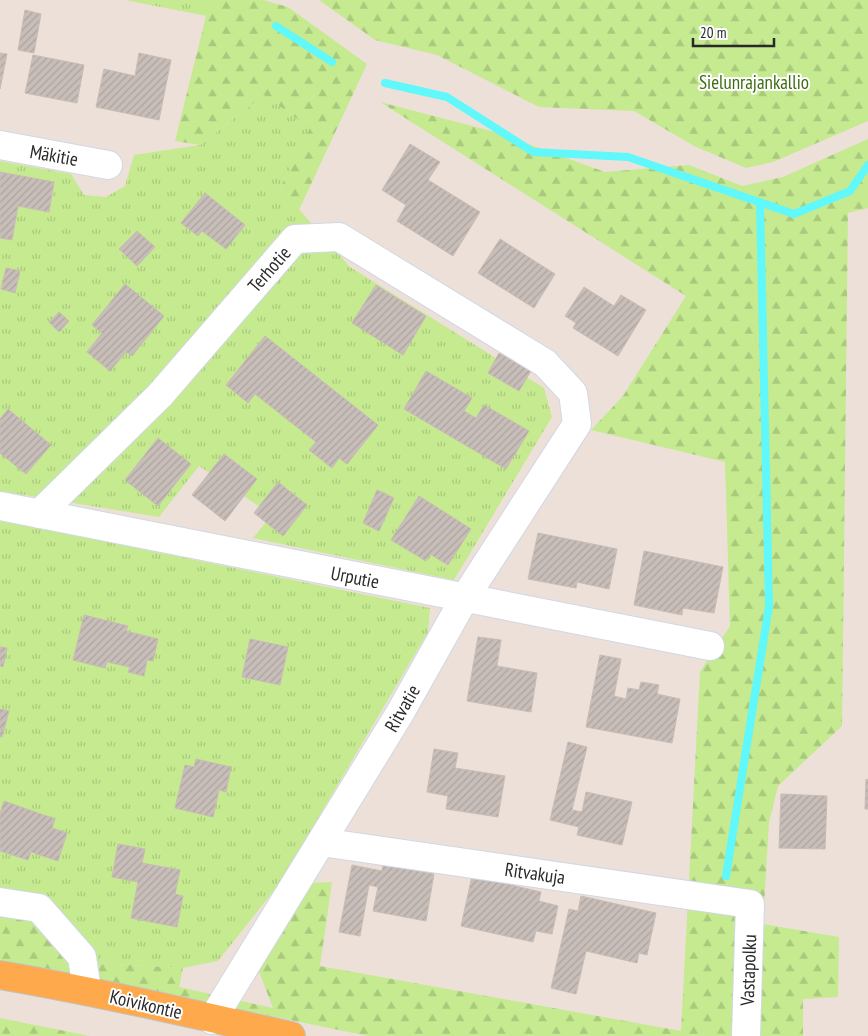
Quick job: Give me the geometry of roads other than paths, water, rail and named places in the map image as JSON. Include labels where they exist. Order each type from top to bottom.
[{"type":"main road","name":"Koivikontie","points":[[0,975],[87,990],[212,1020],[291,1036]]},
{"type":"street","name":"Mäkitie","points":[[0,145],[108,165]]},
{"type":"street","name":"Terhotie","points":[[39,514],[160,395],[295,239],[339,237],[545,363],[573,393]]},
{"type":"street","name":"Ritvatie","points":[[212,1020],[400,713],[464,599],[577,424],[573,393]]},
{"type":"street","name":"Urputie","points":[[0,506],[710,646]]},
{"type":"street","name":"Ritvakuja","points":[[320,842],[750,904]]},
{"type":"street","points":[[0,902],[39,908],[82,957],[87,990]]},
{"type":"street","name":"Vastapolku","points":[[746,1036],[750,904]]},
{"type":"waterway","points":[[276,26],[332,62]]},
{"type":"waterway","points":[[385,83],[447,97],[533,152],[628,157],[794,214],[850,191],[868,165]]},
{"type":"waterway","points":[[726,876],[769,606],[760,202]]},
{"type":"park label","name":"Sielunrajankallio","points":[[754,82]]}]
